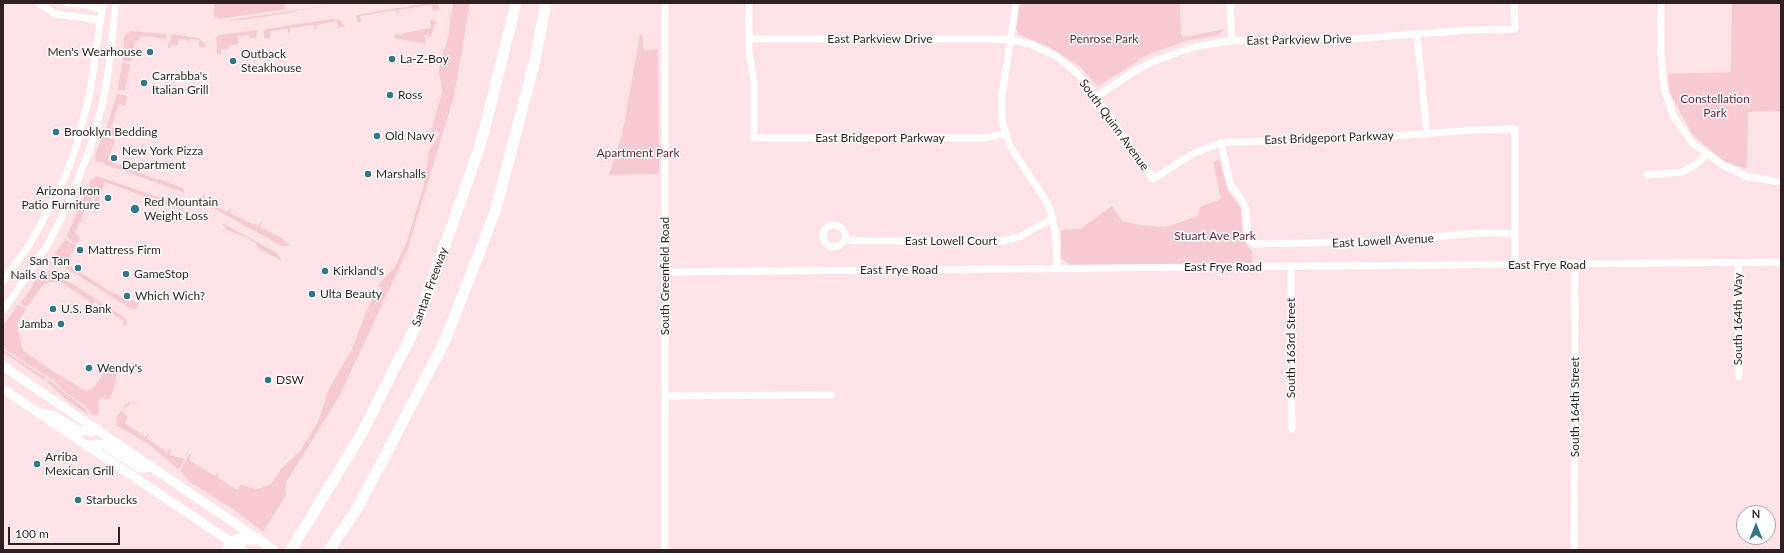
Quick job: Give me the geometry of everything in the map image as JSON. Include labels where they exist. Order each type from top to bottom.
[{"type":"highway","points":[[509,33],[512,3]]},
{"type":"highway","name":"Santan Freeway","points":[[291,550],[362,433],[416,326],[478,152],[516,3]]},
{"type":"highway","points":[[329,550],[358,507],[445,341],[495,212],[534,60],[546,4]]},
{"type":"highway","points":[[230,546],[246,538],[258,539]]},
{"type":"main road","points":[[3,366],[98,429],[274,550]]},
{"type":"main road","points":[[3,389],[230,546],[243,550]]},
{"type":"main road","points":[[35,412],[55,416],[80,431],[93,431],[98,429]]},
{"type":"main road","points":[[86,446],[94,444],[104,445],[139,468],[153,467]]},
{"type":"street","points":[[39,3],[55,14],[101,20]]},
{"type":"street","points":[[3,281],[27,248],[65,177],[76,147],[90,93],[102,6],[67,3]]},
{"type":"street","points":[[3,311],[47,246],[66,209],[90,148],[107,81],[116,3]]},
{"type":"street","name":"South Greenfield Road","points":[[665,3],[665,550]]},
{"type":"street","points":[[749,3],[749,39]]},
{"type":"street","points":[[1016,3],[1002,102],[1002,115],[1005,134],[1013,152],[1043,196],[1053,220],[1056,237],[1057,268]]},
{"type":"street","points":[[1230,3],[1232,41]]},
{"type":"street","name":"East Parkview Drive","points":[[1096,97],[1135,71],[1166,56],[1198,46],[1232,41],[1349,39],[1469,30],[1515,29],[1514,3]]},
{"type":"street","points":[[1661,3],[1661,55],[1664,88],[1674,117],[1693,144],[1723,164],[1748,177],[1781,182]]},
{"type":"street","points":[[1417,35],[1427,134]]},
{"type":"street","name":"East Parkview Drive","points":[[749,39],[1011,40]]},
{"type":"street","name":"East Bridgeport Parkway","points":[[749,39],[754,81],[754,138],[984,138],[1005,134]]},
{"type":"street","name":"South Quinn Avenue","points":[[1011,40],[1039,48],[1060,59],[1079,75],[1153,179]]},
{"type":"street","name":"East Bridgeport Parkway","points":[[1153,179],[1194,152],[1221,143],[1244,141],[1351,139],[1475,130],[1515,129],[1515,233]]},
{"type":"street","name":"East Lowell Avenue","points":[[1221,143],[1230,184],[1245,208],[1247,238],[1251,243],[1256,245],[1378,242],[1475,234],[1515,233]]},
{"type":"street","points":[[1647,175],[1682,172],[1697,164],[1707,154]]},
{"type":"street","name":"East Lowell Court","points":[[845,240],[1003,241],[1020,237],[1044,223],[1053,220]]},
{"type":"street","points":[[1515,233],[1515,265]]},
{"type":"street","name":"East Frye Road","points":[[666,272],[1781,262]]},
{"type":"street","name":"South 164th Way","points":[[1738,263],[1738,376]]},
{"type":"street","name":"South 164th Street","points":[[1574,550],[1575,264]]},
{"type":"street","name":"South 163rd Street","points":[[1290,267],[1292,429]]},
{"type":"street","points":[[665,396],[831,395]]},
{"type":"green space","points":[[214,3],[285,3],[286,9],[219,19],[214,16]]},
{"type":"green space","points":[[429,3],[437,4],[439,9],[433,11],[432,5],[399,10],[398,16],[396,10],[360,16],[361,21],[358,23],[356,15]]},
{"type":"green space","points":[[453,3],[470,3],[454,96],[407,251],[340,395],[285,484],[286,495],[263,532],[233,509],[190,482],[180,471],[190,453],[191,455],[189,460],[215,476],[219,471],[217,477],[237,490],[241,485],[257,489],[267,486],[273,482],[281,469],[300,451],[318,422],[329,389],[352,349],[368,307],[376,292],[380,294],[382,288],[378,286],[395,267],[407,241],[424,185],[429,151],[440,134],[436,130],[430,133],[441,96],[442,90],[439,71],[441,56],[447,43]]},
{"type":"green space","name":"Penrose Park","points":[[1020,3],[1180,3],[1181,34],[1184,37],[1225,29],[1218,35],[1186,41],[1149,54],[1098,86],[1078,65],[1047,46],[1019,35],[1016,28]]},
{"type":"green space","name":"Constellation Park","points":[[1732,3],[1781,3],[1781,111],[1748,112],[1747,169],[1726,162],[1705,146],[1691,132],[1670,93],[1668,74],[1731,72]]},
{"type":"green space","points":[[332,5],[251,19],[230,21],[230,20]]},
{"type":"green space","points":[[332,19],[340,20],[345,27],[338,27],[337,21],[316,25],[316,31],[314,25],[290,28],[290,35],[287,29],[270,31],[270,38],[264,38],[264,31],[266,29]]},
{"type":"green space","points":[[430,20],[434,20],[436,22],[430,38],[428,35],[424,36],[426,44],[394,38],[395,34],[402,35],[403,33],[431,28]]},
{"type":"green space","points":[[257,30],[256,38],[249,38],[248,35],[238,36],[238,44],[230,45],[229,49],[221,49],[221,54],[217,54],[216,38],[219,35]]},
{"type":"green space","points":[[131,31],[167,34],[166,39],[143,36],[135,42],[131,62],[123,61],[124,36]]},
{"type":"green space","points":[[172,34],[199,38],[203,43],[205,43],[206,47],[199,47],[199,40],[190,39],[188,45],[188,40],[179,39],[178,45],[171,44],[170,48],[168,48],[168,43],[170,43]]},
{"type":"green space","name":"Apartment Park","points":[[640,35],[642,35],[644,50],[658,49],[659,174],[609,175],[622,135]]},
{"type":"green space","points":[[122,63],[130,64],[125,91],[118,90]]},
{"type":"green space","points":[[117,94],[128,96],[125,106],[119,104],[111,127],[121,131],[120,137],[116,137],[105,132]]},
{"type":"green space","points":[[103,136],[115,140],[108,160],[158,180],[159,179],[183,188],[185,193],[96,161],[95,155]]},
{"type":"green space","name":"Stuart Ave Park","points":[[1219,159],[1228,191],[1241,208],[1242,238],[1252,252],[1252,263],[1070,265],[1061,258],[1061,230],[1080,229],[1112,206],[1122,221],[1140,225],[1166,227],[1198,216],[1200,207],[1221,199],[1213,163]]},
{"type":"green space","points":[[97,176],[183,206],[182,210],[105,182],[98,201],[95,201],[92,193],[87,190],[91,180]]},
{"type":"green space","points":[[86,193],[90,194],[92,201],[96,204],[92,211],[86,208],[81,219],[87,223],[80,221],[75,233],[80,237],[77,243],[72,242],[67,235]]},
{"type":"green space","points":[[205,193],[204,200],[227,212],[232,207],[230,213],[257,226],[262,221],[260,227],[285,240],[284,241],[290,245],[282,246],[202,202],[201,199]]},
{"type":"green space","points":[[222,223],[277,253],[282,261],[258,248],[256,243],[226,229]]},
{"type":"green space","points":[[66,239],[76,246],[66,263],[114,294],[115,293],[130,302],[132,300],[138,304],[137,309],[131,309],[57,262],[55,253]]},
{"type":"green space","points":[[51,270],[122,316],[126,319],[127,325],[122,326],[124,321],[101,306],[96,310],[99,303],[95,301],[91,305],[88,300],[60,282],[49,282],[43,285],[27,307],[20,303],[30,290],[39,274]]},
{"type":"green space","points":[[18,304],[26,309],[17,323],[22,348],[54,372],[86,391],[95,386],[110,364],[117,369],[112,394],[108,400],[102,398],[98,401],[99,414],[93,415],[85,406],[64,391],[53,380],[3,348],[3,326]]},
{"type":"green space","points":[[3,350],[48,379],[84,408],[89,415],[68,401],[47,382],[48,380],[45,378],[44,380],[3,352]]},
{"type":"green space","points":[[129,402],[139,406],[131,403],[122,412],[128,417],[125,423],[145,437],[150,432],[147,438],[167,453],[171,447],[170,455],[185,459],[179,470],[149,444],[117,426],[116,417],[124,408],[124,405]]},
{"type":"place","name":"Men's Wearhouse","points":[[150,52]]},
{"type":"place","name":"La-Z-Boy","points":[[392,59]]},
{"type":"place","name":"Outback Steakhouse","points":[[233,61]]},
{"type":"place","name":"Carrabba's Italian Grill","points":[[144,83]]},
{"type":"place","name":"Ross","points":[[390,95]]},
{"type":"place","name":"Brooklyn Bedding","points":[[56,132]]},
{"type":"place","name":"Old Navy","points":[[377,136]]},
{"type":"place","name":"New York Pizza Department","points":[[114,158]]},
{"type":"place","name":"Marshalls","points":[[368,174]]},
{"type":"place","name":"Arizona Iron Patio Furniture","points":[[108,198]]},
{"type":"place","name":"Red Mountain Weight Loss","points":[[135,209]]},
{"type":"place","name":"Mattress Firm","points":[[80,250]]},
{"type":"place","name":"San Tan Nails & Spa","points":[[78,268]]},
{"type":"place","name":"Kirkland's","points":[[325,271]]},
{"type":"place","name":"GameStop","points":[[126,274]]},
{"type":"place","name":"Ulta Beauty","points":[[312,294]]},
{"type":"place","name":"Which Wich?","points":[[127,296]]},
{"type":"place","name":"U.S. Bank","points":[[53,309]]},
{"type":"place","name":"Jamba","points":[[61,324]]},
{"type":"place","name":"Wendy's","points":[[89,368]]},
{"type":"place","name":"DSW","points":[[268,380]]},
{"type":"place","name":"Arriba Mexican Grill","points":[[37,464]]},
{"type":"place","name":"Starbucks","points":[[78,500]]}]
